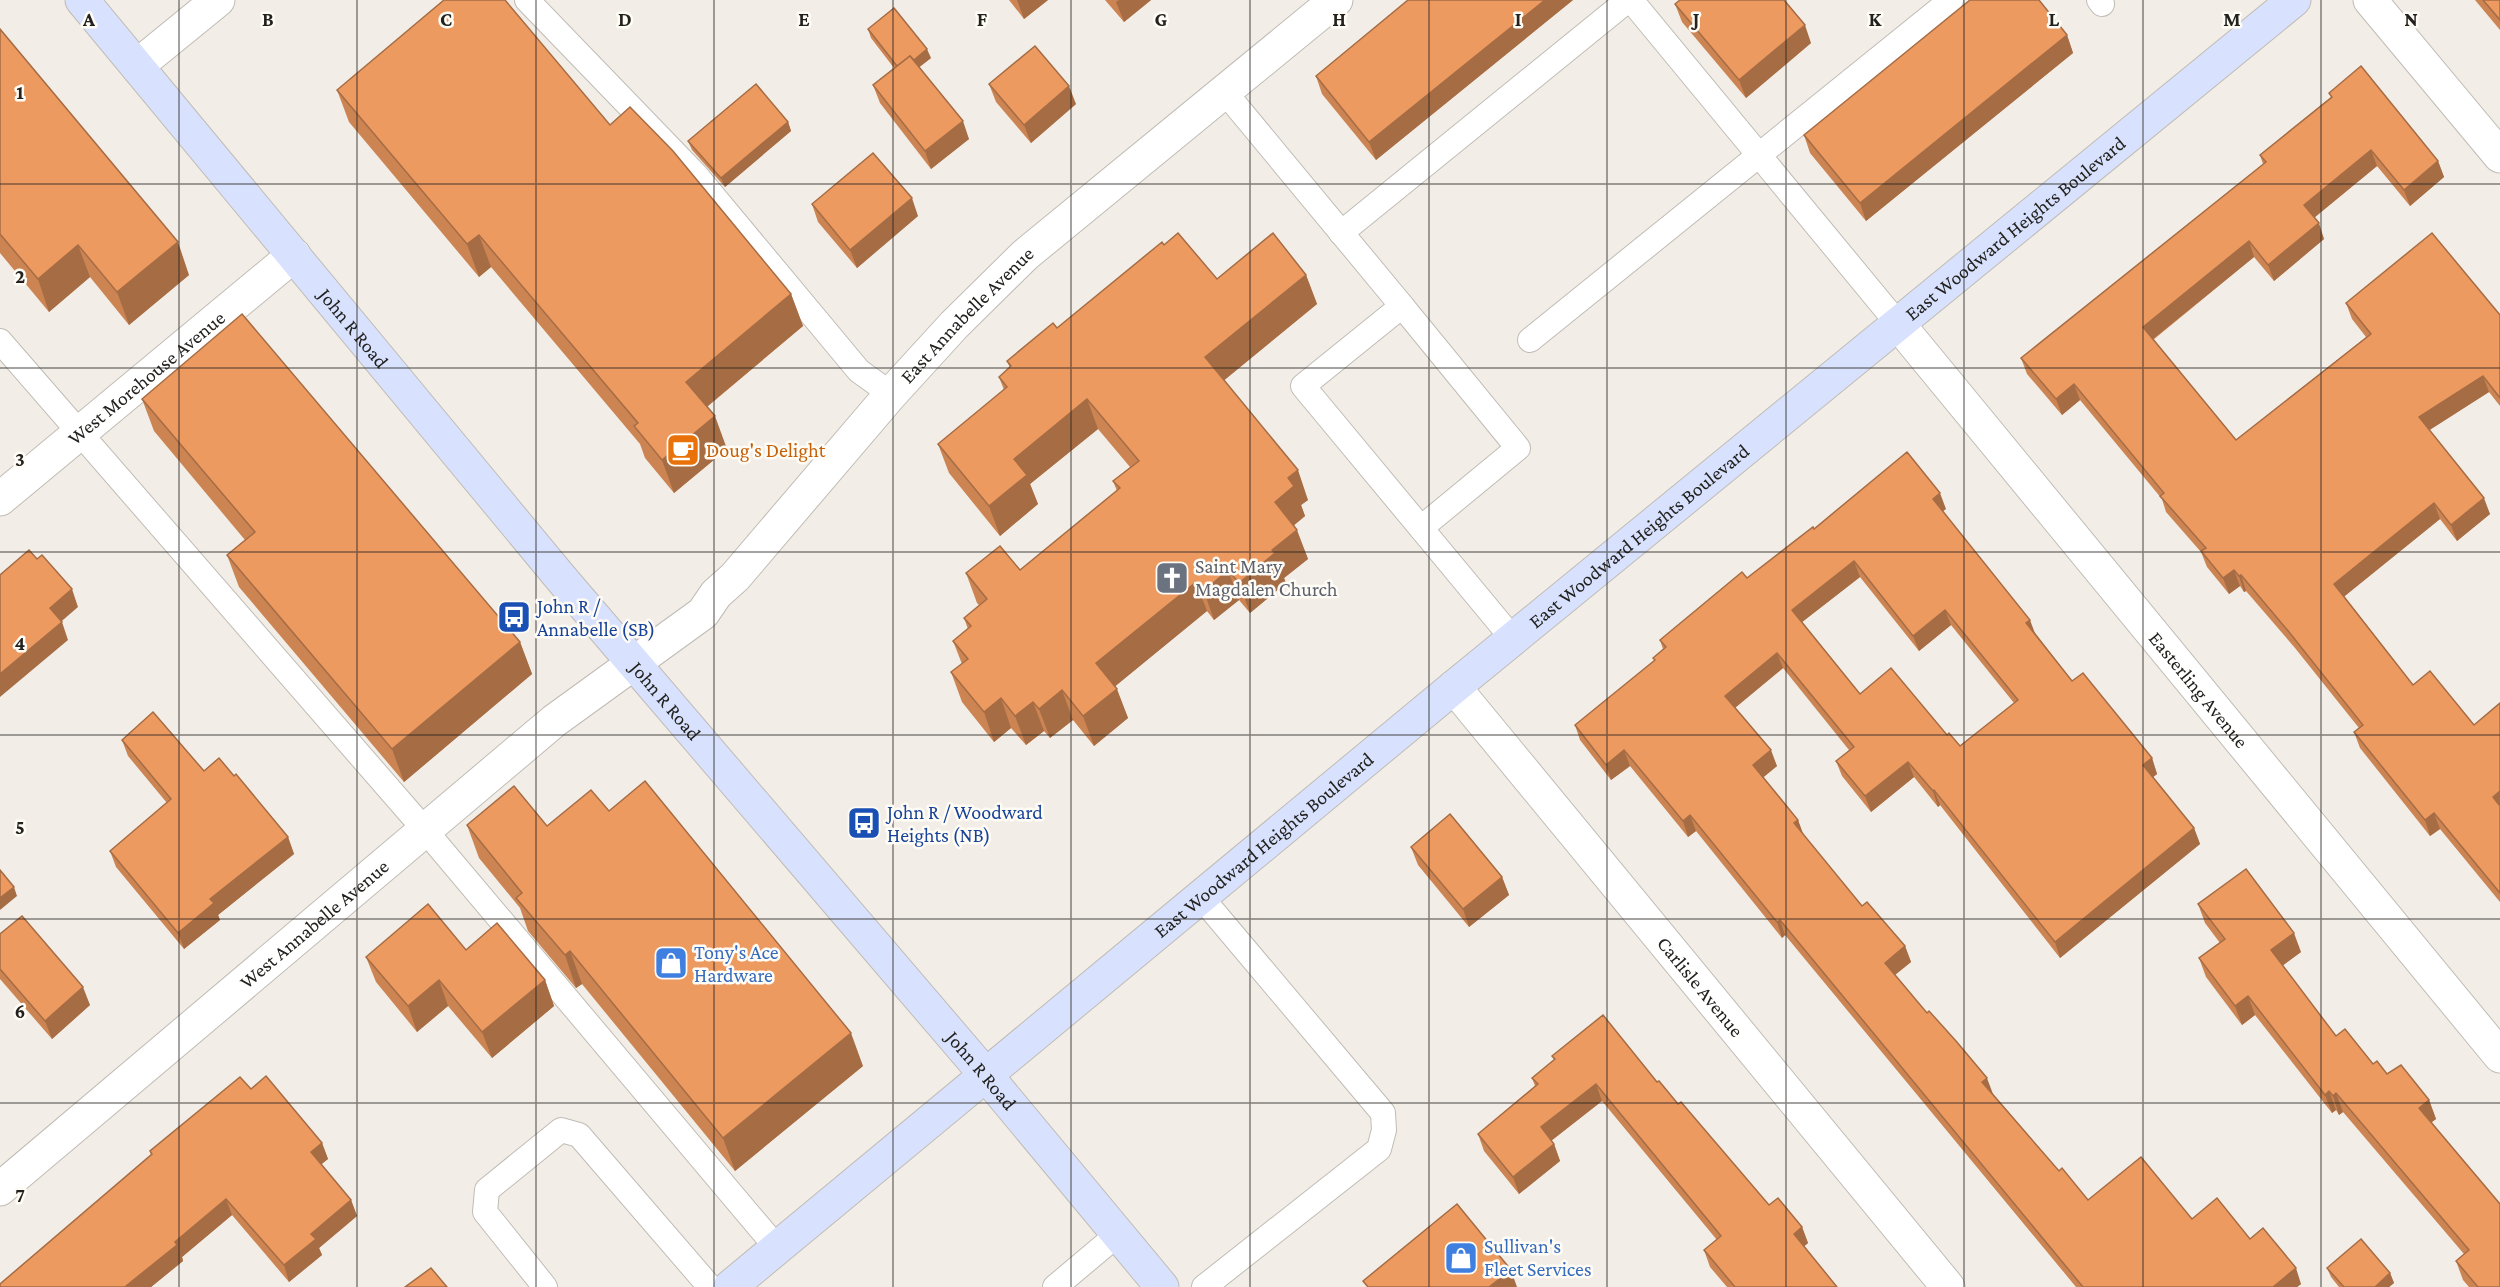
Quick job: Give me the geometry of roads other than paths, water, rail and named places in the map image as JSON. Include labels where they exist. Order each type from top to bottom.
[{"type":"street","points":[[137,66],[218,0]]},
{"type":"street","name":"East Annabelle Avenue","points":[[633,663],[703,613],[716,594],[735,577],[891,394],[954,325],[1025,255],[1336,0]]},
{"type":"street","name":"East Woodward Heights Boulevard","points":[[730,1287],[1454,687],[2295,0]]},
{"type":"street","points":[[2370,0],[2500,156]]},
{"type":"street","name":"John R Road","points":[[85,1],[633,663],[985,1074],[1162,1287]]},
{"type":"street","name":"West Morehouse Avenue","points":[[0,499],[294,255]]},
{"type":"street","name":"Easterling Avenue","points":[[1899,325],[2500,1056]]},
{"type":"street","name":"West Annabelle Avenue","points":[[0,1189],[424,829],[554,722],[633,663]]},
{"type":"street","name":"Carlisle Avenue","points":[[1454,687],[1948,1287]]},
{"type":"lane","points":[[527,0],[695,174],[859,371],[891,394]]},
{"type":"lane","points":[[1341,234],[1630,0],[1899,325]]},
{"type":"lane","points":[[1530,340],[1951,0]]},
{"type":"lane","points":[[1224,91],[1518,448],[1421,528]]},
{"type":"lane","points":[[1402,306],[1303,386],[1513,639]]},
{"type":"lane","points":[[0,341],[424,829],[777,1248]]},
{"type":"lane","points":[[1201,897],[1383,1113],[1384,1130],[1379,1149],[1204,1287]]},
{"type":"lane","points":[[544,1287],[485,1212],[487,1190],[561,1130],[579,1135],[710,1287]]},
{"type":"lane","points":[[1055,1287],[1118,1234]]},
{"type":"place","name":"Doug's Delight","points":[[683,450]]},
{"type":"place","name":"Saint Mary Magdalen Church","points":[[1172,578]]},
{"type":"place","name":"John R / Annabelle (SB)","points":[[514,617]]},
{"type":"place","name":"John R / Woodward Heights (NB)","points":[[864,823]]},
{"type":"place","name":"Tony's Ace Hardware","points":[[671,963]]},
{"type":"place","name":"Sullivan's Fleet Services","points":[[1461,1258]]}]
